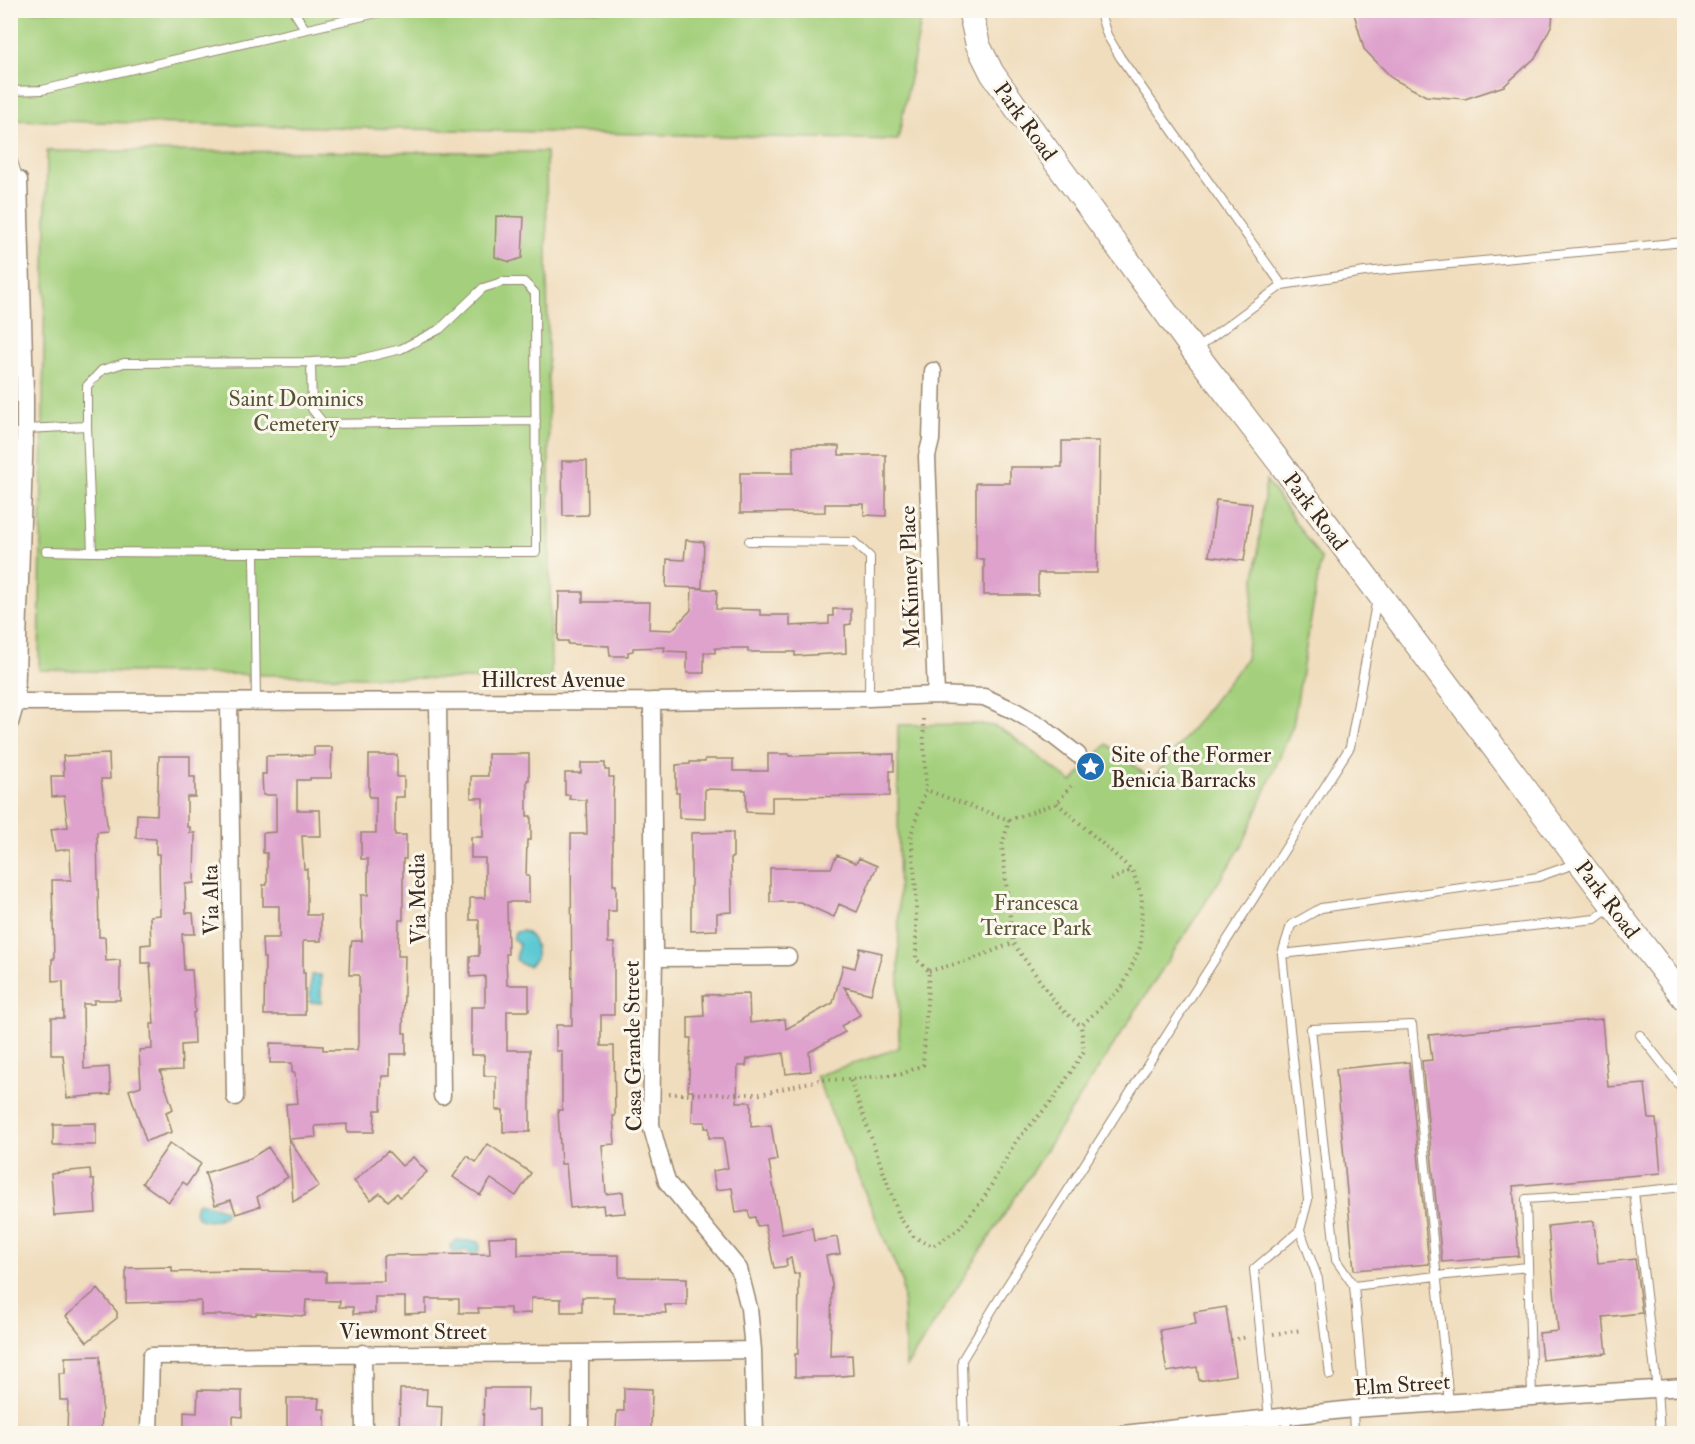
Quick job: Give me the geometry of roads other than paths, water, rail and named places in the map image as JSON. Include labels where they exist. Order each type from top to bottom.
[{"type":"street","name":"Park Road","points":[[970,13],[978,45],[992,73],[1194,351],[1684,998]]},
{"type":"street","points":[[10,723],[13,702],[25,429],[19,180]]},
{"type":"street","name":"McKinney Place","points":[[933,371],[931,440],[927,456],[936,695]]},
{"type":"street","name":"Hillcrest Avenue","points":[[13,702],[652,701],[936,695],[984,698],[994,702],[1042,727],[1078,755]]},
{"type":"street","name":"Via Media","points":[[438,701],[442,1096]]},
{"type":"street","name":"Casa Grande Street","points":[[652,701],[654,958],[651,1125],[668,1182],[739,1269],[749,1308],[753,1350],[755,1434]]},
{"type":"street","name":"Via Alta","points":[[230,703],[235,1097]]},
{"type":"street","points":[[654,958],[788,957]]},
{"type":"street","name":"Viewmont Street","points":[[149,1434],[151,1356],[753,1350]]},
{"type":"street","points":[[363,1353],[364,1434]]},
{"type":"street","points":[[580,1353],[580,1434]]},
{"type":"street","name":"Elm Street","points":[[1123,1434],[1359,1409],[1684,1387]]},
{"type":"lane","points":[[292,10],[305,29]]},
{"type":"lane","points":[[10,91],[42,90],[390,10]]},
{"type":"lane","points":[[944,10],[970,13]]},
{"type":"lane","points":[[1100,10],[1107,35],[1120,57],[1282,285]]},
{"type":"lane","points":[[10,152],[19,180]]},
{"type":"lane","points":[[1194,351],[1282,285],[1365,272],[1684,242]]},
{"type":"lane","points":[[46,551],[92,552],[254,553],[536,552],[536,293],[524,282],[502,282],[483,288],[440,330],[401,349],[356,360],[124,363],[102,370],[87,386],[92,552]]},
{"type":"lane","points":[[311,362],[312,409],[324,424],[536,422]]},
{"type":"lane","points":[[25,429],[87,426]]},
{"type":"lane","points":[[749,541],[854,542],[870,557],[868,698]]},
{"type":"lane","points":[[254,553],[256,702]]},
{"type":"lane","points":[[964,1434],[962,1360],[1350,747],[1378,593]]},
{"type":"lane","points":[[1288,1434],[1277,1417],[1254,1269],[1300,1230],[1308,1200],[1282,954],[1291,925],[1321,908],[1538,878],[1580,862]]},
{"type":"lane","points":[[1282,954],[1594,919],[1613,906]]},
{"type":"lane","points":[[1354,1434],[1359,1409],[1354,1286],[1336,1260],[1311,1029],[1412,1024],[1449,1403]]},
{"type":"lane","points":[[1640,1035],[1684,1091]]},
{"type":"lane","points":[[1532,1397],[1526,1199],[1684,1187]]},
{"type":"lane","points":[[1634,1192],[1657,1389],[1660,1434]]},
{"type":"lane","points":[[1300,1230],[1318,1279],[1330,1375]]},
{"type":"lane","points":[[1354,1286],[1528,1268]]},
{"type":"water","points":[[523,931],[532,939],[536,950],[536,959],[529,966],[521,964],[516,959],[519,944],[513,940],[515,932]]},
{"type":"water","points":[[311,975],[321,975],[321,1003],[310,1002]]},
{"type":"water","points":[[200,1202],[226,1212],[224,1216],[214,1220],[200,1219],[195,1211],[197,1203]]},
{"type":"water","points":[[457,1240],[479,1242],[480,1249],[474,1255],[466,1250],[451,1251],[450,1245]]},
{"type":"place","name":"Site of the Former Benicia Barracks","points":[[1090,767]]},
{"type":"park label","name":"Saint Dominics Cemetery","points":[[296,410]]},
{"type":"park label","name":"Francesca Terrace Park","points":[[1036,914]]}]
